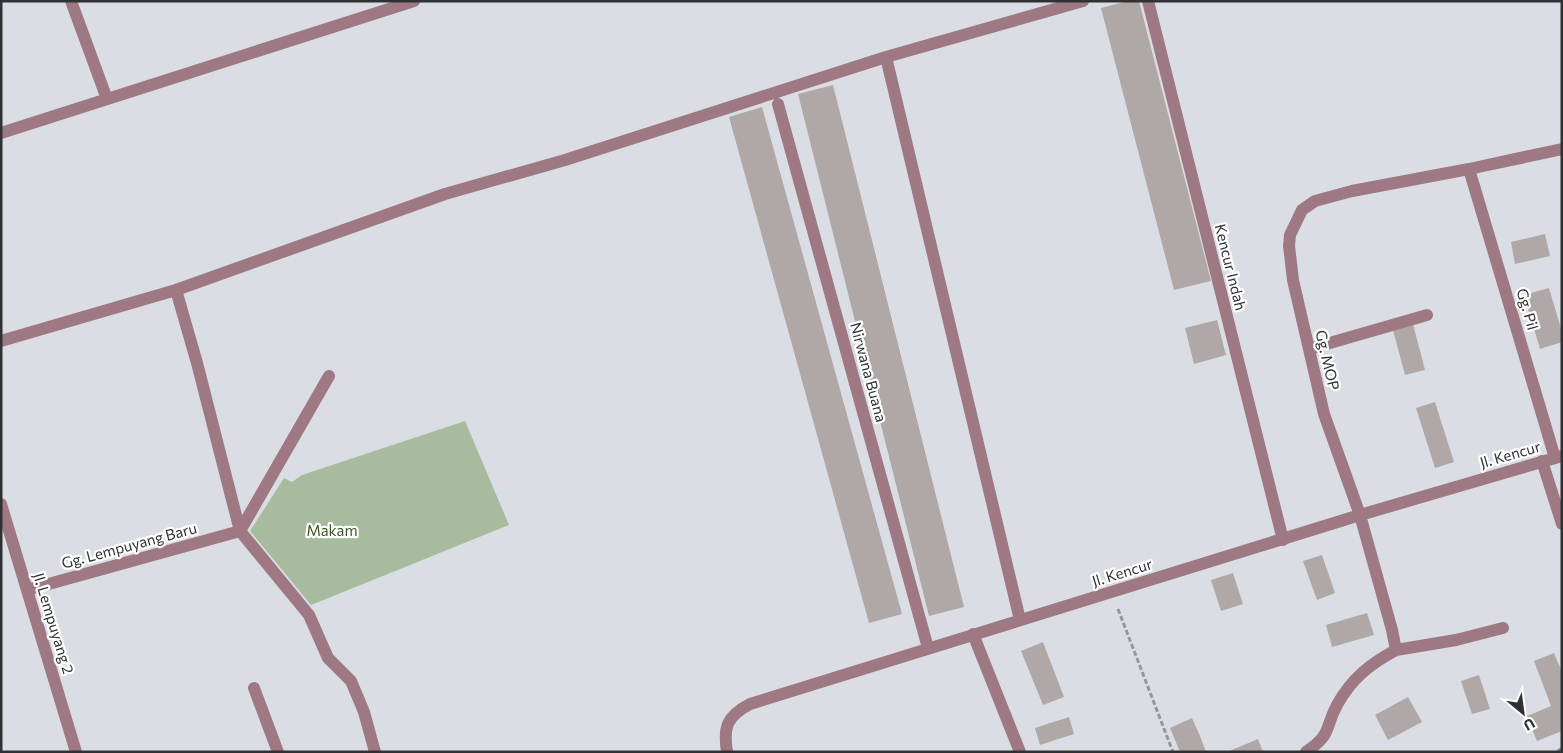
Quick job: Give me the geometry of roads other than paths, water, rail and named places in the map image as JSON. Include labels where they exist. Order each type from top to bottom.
[{"type":"street","points":[[70,1],[107,99]]},
{"type":"street","points":[[1,133],[414,1]]},
{"type":"street","points":[[1,341],[176,290],[445,194],[565,160],[886,57],[1083,1]]},
{"type":"street","name":"Kencur Indah","points":[[1148,1],[1283,540]]},
{"type":"street","points":[[886,57],[1020,620]]},
{"type":"street","name":"Nirwana Buana","points":[[778,104],[928,648]]},
{"type":"street","points":[[1470,169],[1562,149]]},
{"type":"street","name":"Gg. MOP","points":[[1396,650],[1360,516],[1324,414],[1293,280],[1289,246],[1290,235],[1302,210],[1315,202],[1352,191],[1470,169]]},
{"type":"street","name":"Gg. Pil","points":[[1470,169],[1553,458],[1562,524]]},
{"type":"street","points":[[176,290],[240,532],[309,615],[328,658],[351,681],[364,712],[375,752]]},
{"type":"street","points":[[1309,349],[1427,315]]},
{"type":"street","points":[[240,532],[329,376]]},
{"type":"street","name":"Jl. Kencur","points":[[727,752],[725,733],[729,719],[750,704],[973,634],[1553,458]]},
{"type":"street","name":"Jl. Lempuyang 2","points":[[1,504],[76,752]]},
{"type":"street","name":"Gg. Lempuyang Baru","points":[[27,590],[240,532]]},
{"type":"street","points":[[1306,752],[1327,733],[1336,707],[1348,687],[1365,669],[1396,650],[1447,642],[1502,628]]},
{"type":"street","points":[[973,634],[1020,752]]},
{"type":"street","points":[[254,688],[278,752]]},
{"type":"park label","name":"Makam","points":[[332,530]]}]
